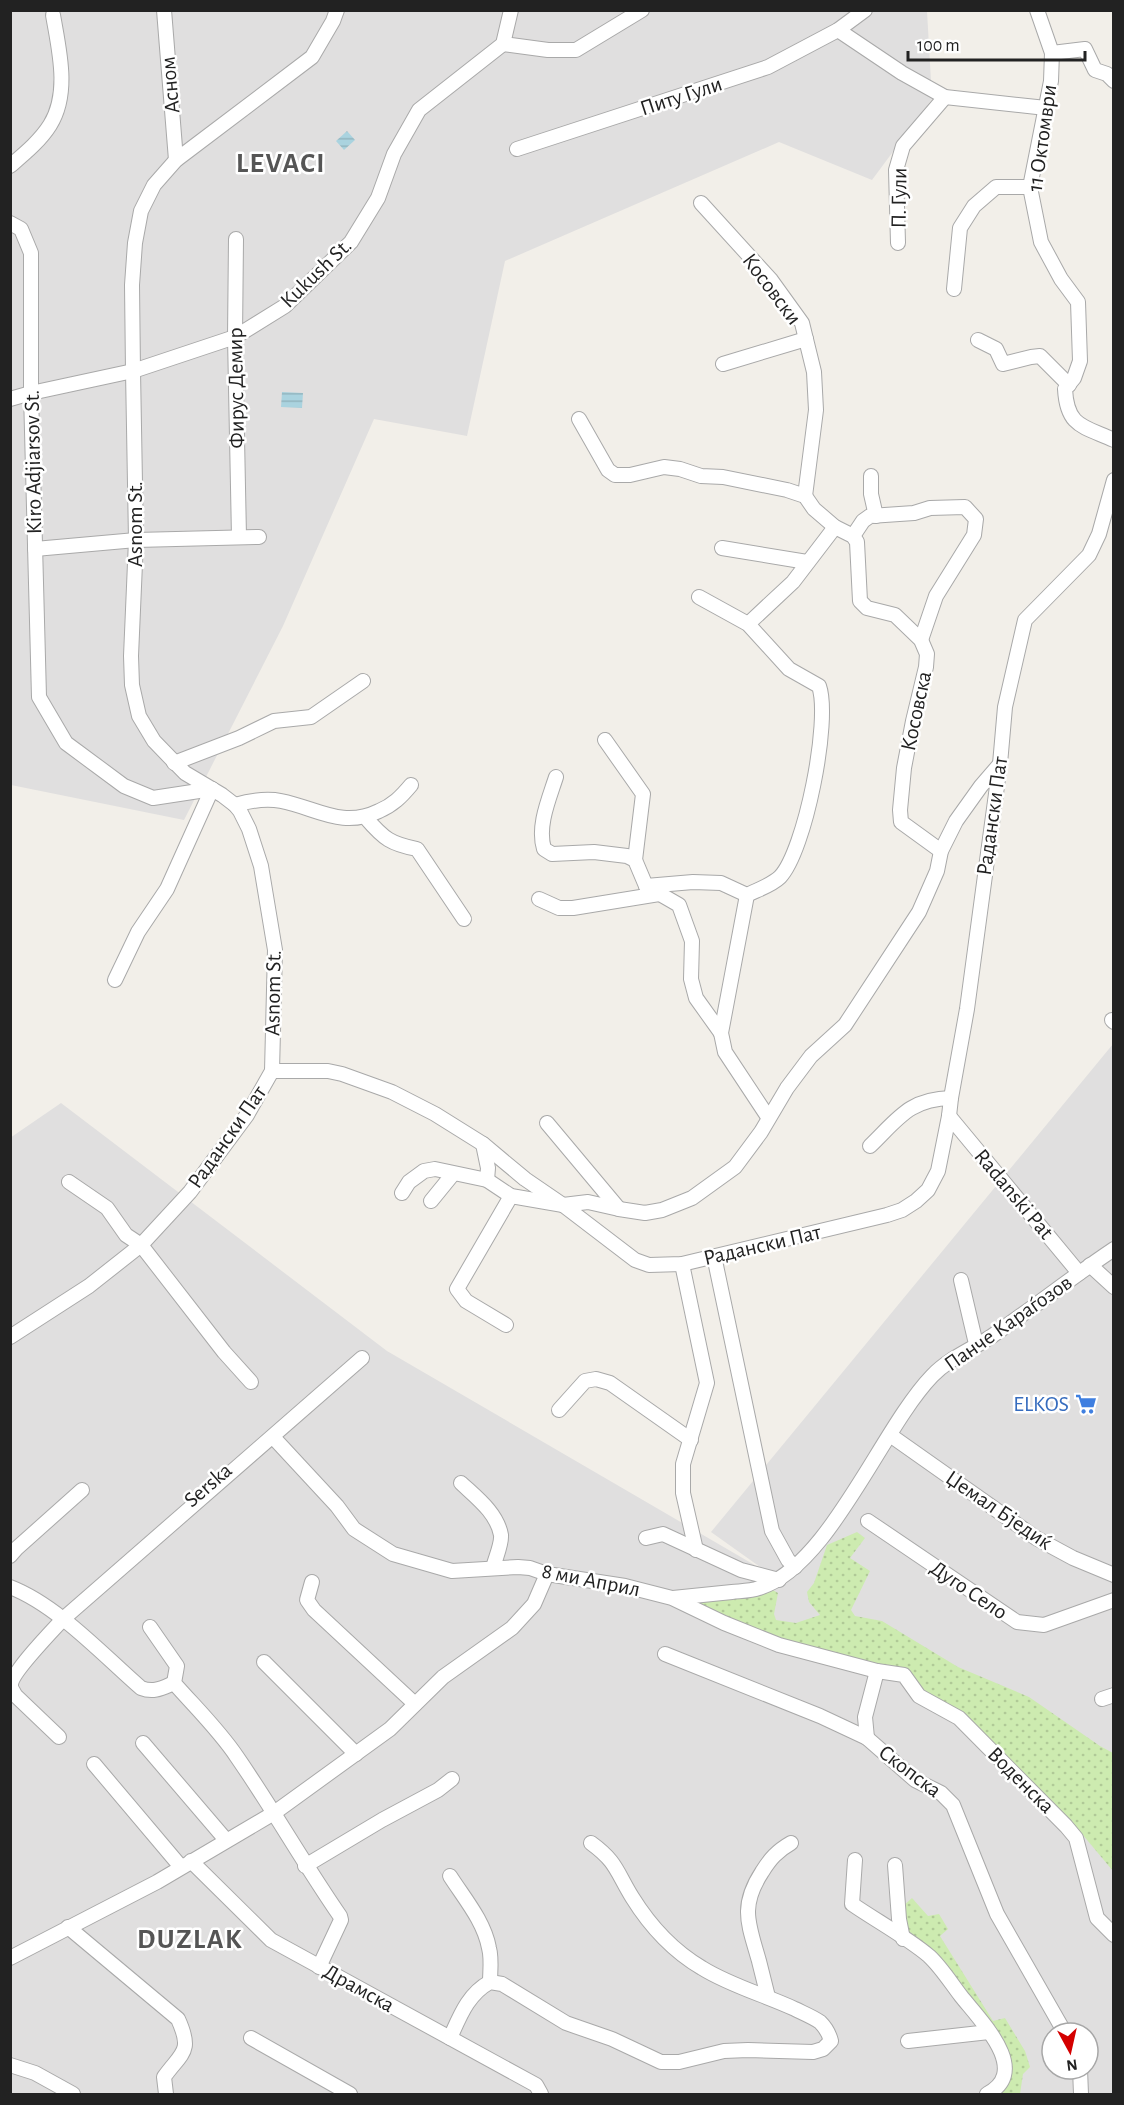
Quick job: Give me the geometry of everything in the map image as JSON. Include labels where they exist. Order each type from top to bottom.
[{"type":"street","name":"Асном","points":[[164,10],[176,159]]},
{"type":"street","name":"Asnom St.","points":[[272,1071],[275,950],[270,910],[249,829],[235,805],[185,773],[154,741],[139,716],[132,685],[136,540],[132,285],[135,243],[141,211],[154,185],[176,159],[312,57],[337,10]]},
{"type":"street","points":[[511,10],[503,44],[548,50],[576,50],[642,10]]},
{"type":"street","name":"Питу Гули","points":[[517,149],[768,67],[838,30],[865,10]]},
{"type":"street","name":"11 Октомври","points":[[1037,10],[1052,53],[1051,81],[1030,187],[1041,242],[1061,279],[1078,302],[1080,361],[1074,378],[1065,389],[1066,407],[1075,422],[1113,440]]},
{"type":"street","points":[[10,166],[50,126],[60,104],[61,72],[53,15]]},
{"type":"street","points":[[838,30],[902,73],[945,97],[1046,108]]},
{"type":"street","name":"Kukush St.","points":[[10,399],[133,371],[235,337],[285,306],[351,242],[378,198],[394,154],[418,110],[503,44]]},
{"type":"street","points":[[1052,53],[1085,49],[1095,70],[1107,74],[1113,81]]},
{"type":"street","name":"П. Гули","points":[[898,243],[896,170],[903,146],[945,97]]},
{"type":"street","points":[[954,289],[960,228],[974,207],[996,187],[1030,187]]},
{"type":"street","name":"Косовски","points":[[701,203],[771,280],[801,323],[814,372],[816,410],[805,496]]},
{"type":"street","name":"Kiro Adjiarsov St.","points":[[16,226],[31,253],[31,393],[39,697],[66,743],[124,786],[153,798],[212,789]]},
{"type":"street","name":"Фирус Демир","points":[[237,239],[235,337],[239,537]]},
{"type":"street","points":[[723,364],[806,339]]},
{"type":"street","points":[[978,340],[996,349],[1004,364],[1040,356],[1069,385]]},
{"type":"street","points":[[579,419],[608,470],[615,475],[630,475],[663,467],[680,469],[701,476],[748,482],[805,496],[814,509],[835,527],[853,536],[866,518],[914,513],[930,508],[965,507],[976,519],[974,536],[936,596],[921,640]]},
{"type":"street","points":[[871,476],[871,494],[876,516]]},
{"type":"street","name":"Радански Пат","points":[[10,1337],[89,1286],[141,1245],[190,1192],[247,1115],[272,1071],[328,1071],[342,1074],[392,1092],[435,1114],[483,1144],[525,1179],[563,1204],[635,1260],[649,1265],[682,1264],[887,1215],[902,1210],[916,1201],[928,1190],[938,1171],[949,1116],[967,1009],[1000,764],[1005,707],[1025,620],[1089,555],[1099,534],[1113,480]]},
{"type":"street","points":[[748,624],[793,582],[835,527]]},
{"type":"street","name":"Косовска","points":[[853,536],[857,542],[860,601],[867,608],[895,615],[921,640],[927,654],[927,667],[904,768],[900,816],[901,822],[941,851]]},
{"type":"street","points":[[35,549],[136,540],[259,537]]},
{"type":"street","points":[[722,548],[807,562]]},
{"type":"street","points":[[699,597],[748,624],[789,669],[819,686],[823,697],[822,731],[800,837],[794,853],[779,878],[747,895]]},
{"type":"street","points":[[174,763],[274,721],[311,717],[363,681]]},
{"type":"street","points":[[605,740],[643,794],[635,860],[646,886],[679,905],[692,941],[691,980],[696,998],[721,1033]]},
{"type":"street","points":[[402,1193],[409,1182],[424,1171],[435,1169],[487,1180],[511,1196],[563,1204],[588,1202],[645,1213],[662,1210],[692,1197],[735,1167],[811,1056],[845,1025],[919,912],[937,871],[941,851],[956,820],[1000,764]]},
{"type":"street","points":[[556,777],[544,815],[542,841],[544,849],[552,854],[594,852],[627,856],[635,860]]},
{"type":"street","points":[[235,805],[263,800],[280,801],[331,816],[348,819],[366,818],[400,799],[411,785]]},
{"type":"street","points":[[115,980],[138,932],[167,889],[212,789]]},
{"type":"street","points":[[366,818],[378,833],[395,844],[417,849],[464,919]]},
{"type":"street","points":[[646,886],[693,882],[721,883],[747,895]]},
{"type":"street","points":[[539,899],[559,908],[573,908],[659,894]]},
{"type":"street","points":[[747,895],[721,1033],[725,1052],[768,1117]]},
{"type":"street","points":[[870,1146],[912,1106],[933,1099],[951,1098]]},
{"type":"street","name":"Radanski Pat","points":[[949,1116],[1085,1269],[1113,1287]]},
{"type":"street","points":[[547,1123],[618,1209]]},
{"type":"street","points":[[483,1144],[488,1168],[487,1180]]},
{"type":"street","points":[[430,1201],[453,1174]]},
{"type":"street","points":[[69,1182],[106,1208],[126,1235],[141,1245],[224,1352],[251,1382]]},
{"type":"street","points":[[506,1325],[466,1300],[457,1289],[511,1196]]},
{"type":"street","name":"Панче Караѓозов","points":[[795,1567],[830,1527],[906,1409],[932,1377],[954,1358],[1006,1326],[1113,1249]]},
{"type":"street","points":[[672,1598],[758,1589],[779,1580],[795,1567],[788,1560],[772,1531],[714,1256]]},
{"type":"street","points":[[682,1264],[707,1383],[692,1440],[683,1464],[683,1493],[696,1550]]},
{"type":"street","points":[[961,1280],[976,1344]]},
{"type":"street","name":"Serska","points":[[63,1619],[142,1541],[322,1387],[356,1359],[360,1360],[273,1437]]},
{"type":"street","points":[[559,1410],[585,1381],[596,1379],[610,1383],[692,1440]]},
{"type":"street","name":"Џемал Бједиќ","points":[[890,1435],[1036,1538],[1073,1558],[1113,1575]]},
{"type":"street","points":[[59,1737],[15,1695],[11,1686],[13,1677],[63,1619],[273,1437]]},
{"type":"street","name":"8 ми Април","points":[[273,1437],[337,1506],[354,1528],[393,1554],[452,1571],[530,1568],[547,1574],[625,1586],[672,1598],[724,1623],[779,1645],[877,1671]]},
{"type":"street","points":[[461,1483],[489,1510],[496,1523],[501,1537],[493,1568]]},
{"type":"street","points":[[10,1556],[82,1490]]},
{"type":"street","name":"Дуго Село","points":[[868,1521],[1017,1622],[1044,1625],[1113,1600]]},
{"type":"street","points":[[646,1538],[663,1534],[741,1570],[779,1580]]},
{"type":"street","points":[[10,1958],[157,1882],[274,1813],[390,1729],[442,1677],[513,1628],[534,1604],[547,1574]]},
{"type":"street","points":[[312,1582],[307,1600],[314,1610],[415,1704]]},
{"type":"street","points":[[10,1587],[30,1595],[63,1619],[141,1688],[149,1691],[174,1683]]},
{"type":"street","points":[[150,1627],[177,1666],[174,1683]]},
{"type":"street","name":"Скопска","points":[[665,1654],[820,1716],[867,1738],[915,1780],[940,1793],[953,1804],[997,1914],[1058,2021]]},
{"type":"street","points":[[264,1662],[356,1754]]},
{"type":"street","points":[[867,1738],[865,1717],[877,1671]]},
{"type":"street","name":"Воденска","points":[[877,1671],[904,1675],[920,1696],[959,1718],[1066,1826],[1076,1839],[1097,1917],[1113,1935]]},
{"type":"street","points":[[174,1683],[235,1754],[274,1813],[305,1866],[340,1916],[320,1967]]},
{"type":"street","points":[[144,1743],[226,1840]]},
{"type":"street","name":"Драмска","points":[[94,1764],[186,1864],[271,1940],[536,2085],[541,2094]]},
{"type":"street","points":[[305,1866],[438,1790],[452,1779]]},
{"type":"street","points":[[450,2038],[468,2000],[479,1988],[490,1982],[502,1984],[566,2023],[621,2043],[662,2062],[679,2062],[732,2051],[813,2052],[824,2049],[831,2042],[829,2032],[818,2021],[712,1974],[679,1952],[650,1924],[631,1895],[616,1865],[607,1854],[591,1843]]},
{"type":"street","points":[[768,1997],[749,1931],[748,1904],[757,1879],[770,1860],[778,1850],[791,1843]]},
{"type":"street","points":[[855,1860],[852,1904],[929,1957],[1003,2053],[1005,2075],[1002,2085],[987,2094]]},
{"type":"street","points":[[895,1864],[903,1939]]},
{"type":"street","points":[[450,1876],[477,1917],[486,1936],[490,1956],[490,1982]]},
{"type":"street","points":[[68,1927],[178,2019],[185,2033],[186,2046],[182,2056],[164,2077],[166,2094]]},
{"type":"street","points":[[908,2041],[989,2032]]},
{"type":"street","points":[[251,2038],[350,2094]]},
{"type":"street","points":[[10,2065],[35,2073],[73,2094]]},
{"type":"shaded area","points":[[10,11],[927,11],[932,99],[872,180],[779,142],[505,261],[467,436],[374,419],[283,626],[184,820],[11,785]]},
{"type":"shaded area","points":[[1113,1044],[1113,2094],[11,2094],[10,1138],[61,1103],[387,1351],[770,1574],[711,1532]]},
{"type":"green space","points":[[857,1532],[865,1538],[850,1558],[870,1571],[851,1610],[855,1616],[882,1621],[958,1667],[1029,1697],[1113,1753],[1113,1871],[1077,1828],[960,1713],[921,1690],[902,1670],[801,1646],[744,1627],[699,1604],[706,1600],[723,1599],[771,1589],[778,1593],[774,1614],[776,1620],[796,1623],[820,1615],[809,1602],[807,1592],[814,1583],[827,1545]]},
{"type":"green space","points":[[912,1898],[928,1916],[939,1914],[948,1929],[940,1936],[993,2021],[1005,2018],[1025,2051],[1030,2067],[1023,2074],[1020,2094],[996,2094],[1009,2082],[1011,2067],[1009,2055],[906,1935],[902,1907]]},
{"type":"water","points":[[347,131],[355,140],[344,150],[336,141]]},
{"type":"water","points":[[282,392],[303,393],[302,408],[281,407]]},
{"type":"place","name":"ELKOS","points":[[1086,1404]]},
{"type":"district","name":"LEVACI","points":[[281,164]]},
{"type":"district","name":"DUZLAK","points":[[190,1940]]}]
